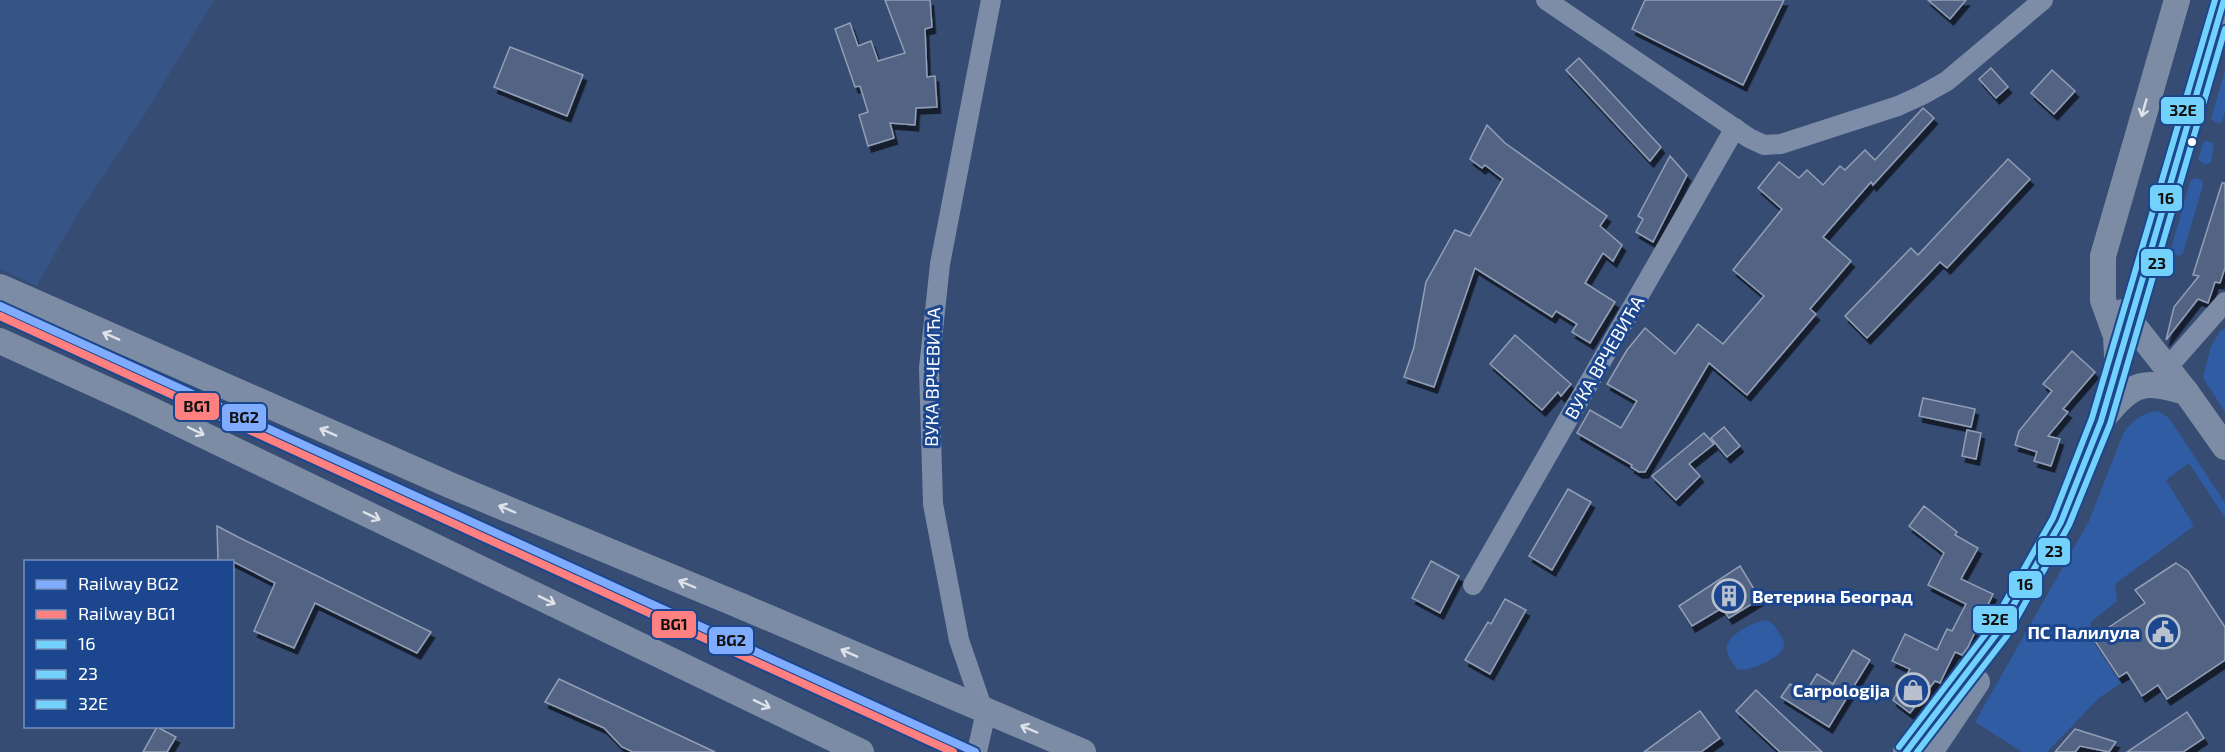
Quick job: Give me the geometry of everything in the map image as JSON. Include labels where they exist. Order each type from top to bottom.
[{"type":"main road","points":[[2117,366],[2116,336],[2103,300],[2102,276],[2108,232],[2176,0]]},
{"type":"main road","points":[[1930,752],[1981,676],[1998,632],[2101,421],[2224,0]]},
{"type":"main road","points":[[2102,276],[2112,297],[2186,392],[2225,447]]},
{"type":"main road","points":[[0,286],[452,486],[1083,752]]},
{"type":"main road","points":[[0,341],[143,406],[861,752]]},
{"type":"main road","points":[[2101,421],[2124,394],[2141,386],[2157,384],[2186,392]]},
{"type":"main road","points":[[1906,752],[1998,632]]},
{"type":"main road","points":[[1943,752],[1958,712]]},
{"type":"street","name":"ВУКА ВРЧЕВИЋА","points":[[976,752],[985,716],[959,640],[933,504],[929,368],[940,264],[991,0]]},
{"type":"street","points":[[1546,0],[1756,142],[1772,146],[1898,106],[1947,81],[2043,0]]},
{"type":"street","name":"ВУКА ВРЧЕВИЋА","points":[[1473,585],[1735,128]]},
{"type":"street","points":[[2167,368],[2225,302]]},
{"type":"shaded area","points":[[0,0],[214,0],[145,114],[77,215],[0,350]]},
{"type":"shaded area","points":[[2225,70],[2225,112],[2219,124],[2211,119]]},
{"type":"shaded area","points":[[2203,142],[2214,143],[2211,162],[2206,165],[2198,160]]},
{"type":"shaded area","points":[[2194,178],[2202,180],[2203,185],[2183,253],[2179,256],[2173,254],[2171,249],[2190,182]]},
{"type":"shaded area","points":[[2225,329],[2225,412],[2203,378],[2211,346],[2221,330]]},
{"type":"shaded area","points":[[2158,411],[2169,418],[2225,503],[2225,518],[2189,463],[2166,480],[2194,526],[2115,584],[2117,601],[2091,622],[2089,635],[2121,683],[2099,698],[2047,752],[2022,752],[1975,722],[2089,521],[2123,434],[2138,418]]},
{"type":"shaded area","points":[[1766,620],[1774,625],[1783,639],[1782,651],[1763,664],[1748,669],[1737,669],[1727,651],[1727,645],[1740,631]]},
{"type":"pier","points":[[0,269],[39,287],[0,353]]},
{"type":"building","points":[[885,0],[930,0],[932,27],[925,29],[927,77],[935,76],[937,107],[916,108],[915,125],[890,123],[894,138],[868,146],[859,115],[868,112],[860,86],[855,87],[835,29],[850,23],[858,46],[871,41],[878,61],[905,53]]},
{"type":"building","points":[[1645,0],[1784,0],[1743,85],[1632,29]]},
{"type":"building","points":[[1928,0],[1966,0],[1950,19]]},
{"type":"building","points":[[510,47],[583,75],[567,116],[494,87]]},
{"type":"building","points":[[1579,58],[1661,147],[1650,161],[1566,70]]},
{"type":"building","points":[[1991,68],[2008,87],[1996,98],[1979,79]]},
{"type":"building","points":[[2052,70],[2075,91],[2054,114],[2031,93]]},
{"type":"building","points":[[1923,108],[1934,118],[1873,185],[1871,182],[1823,237],[1851,261],[1810,309],[1816,314],[1747,395],[1709,363],[1645,472],[1639,472],[1631,467],[1632,465],[1577,433],[1590,410],[1621,428],[1637,401],[1607,384],[1627,350],[1645,328],[1675,354],[1698,324],[1723,344],[1764,296],[1733,270],[1782,209],[1758,188],[1779,162],[1799,178],[1807,170],[1823,185],[1840,166],[1845,170],[1865,150],[1875,160]]},
{"type":"building","points":[[1487,125],[1505,143],[1607,216],[1600,226],[1622,245],[1613,261],[1603,253],[1585,283],[1615,302],[1590,343],[1572,332],[1577,324],[1556,311],[1552,317],[1475,268],[1434,387],[1404,377],[1414,347],[1426,282],[1455,230],[1470,236],[1503,179],[1485,165],[1482,168],[1470,159]]},
{"type":"building","points":[[1670,156],[1687,175],[1653,242],[1636,232],[1643,219],[1638,216]]},
{"type":"building","points":[[2008,159],[2030,179],[1947,268],[1940,262],[1867,338],[1845,316],[1911,248],[1918,255]]},
{"type":"building","points":[[2222,183],[2225,183],[2225,268],[2220,283],[2215,282],[2208,303],[2198,299],[2166,340],[2174,307],[2199,276],[2193,275]]},
{"type":"building","points":[[1515,335],[1571,384],[1561,396],[1558,392],[1542,410],[1490,364]]},
{"type":"building","points":[[2072,351],[2095,372],[2063,409],[2068,412],[2048,436],[2060,439],[2051,466],[2034,461],[2037,452],[2015,445],[2019,431],[2052,391],[2043,384]]},
{"type":"building","points":[[1923,398],[1975,409],[1971,427],[1919,416]]},
{"type":"building","points":[[1724,427],[1740,446],[1727,457],[1711,438]]},
{"type":"building","points":[[1967,430],[1981,433],[1976,459],[1962,456]]},
{"type":"building","points":[[1704,433],[1714,444],[1689,464],[1700,476],[1676,500],[1652,476]]},
{"type":"building","points":[[1568,489],[1591,502],[1552,570],[1529,556]]},
{"type":"building","points":[[1924,506],[1957,532],[1955,535],[1978,548],[1961,579],[1993,594],[1968,647],[1962,655],[1955,652],[1940,683],[1935,681],[1910,713],[1893,700],[1910,669],[1892,661],[1905,634],[1937,650],[1947,629],[1952,631],[1966,604],[1928,585],[1944,553],[1909,526]]},
{"type":"building","points":[[217,526],[431,632],[417,653],[315,603],[294,648],[254,631],[275,583],[234,560],[218,560]]},
{"type":"building","points":[[1431,561],[1459,576],[1440,613],[1412,598]]},
{"type":"building","name":"ПС Палилула","points":[[2176,563],[2188,571],[2225,627],[2225,660],[2167,699],[2158,685],[2142,696],[2127,672],[2119,677],[2093,638],[2145,603],[2135,590]]},
{"type":"building","name":"Ветерина Београд","points":[[1740,566],[1760,599],[1729,618],[1722,608],[1692,626],[1679,606]]},
{"type":"building","points":[[1505,599],[1526,610],[1490,674],[1465,660],[1488,622],[1491,624]]},
{"type":"building","points":[[1853,650],[1870,660],[1829,727],[1781,697],[1790,684],[1805,693],[1817,674],[1833,684]]},
{"type":"building","points":[[559,679],[715,752],[633,752],[622,747],[604,728],[545,702]]},
{"type":"building","points":[[1756,690],[1822,752],[1780,752],[1736,711]]},
{"type":"building","points":[[1700,711],[1720,738],[1701,752],[1644,752]]},
{"type":"building","points":[[2187,712],[2204,738],[2183,752],[2127,752]]},
{"type":"building","points":[[156,728],[176,737],[167,752],[143,752]]},
{"type":"building","points":[[2075,729],[2116,742],[2109,752],[2080,746],[2075,752],[2055,752]]},
{"type":"rail line","name":"BG2","points":[[0,306],[975,752]]},
{"type":"rail line","name":"BG1","points":[[0,316],[953,752]]},
{"type":"transit line","name":"32E","points":[[1899,747],[1991,627],[2053,518],[2092,418],[2215,0]]},
{"type":"transit line","name":"16","points":[[1906,752],[1998,632],[2061,522],[2101,421],[2224,0]]},
{"type":"transit line","name":"23","points":[[1917,752],[2006,637],[2069,525],[2110,424],[2225,29]]},
{"type":"place","name":"Ветерина Београд","points":[[1729,596]]},
{"type":"place","name":"ПС Палилула","points":[[2163,632]]},
{"type":"place","name":"Carpologija","points":[[1913,690]]}]
